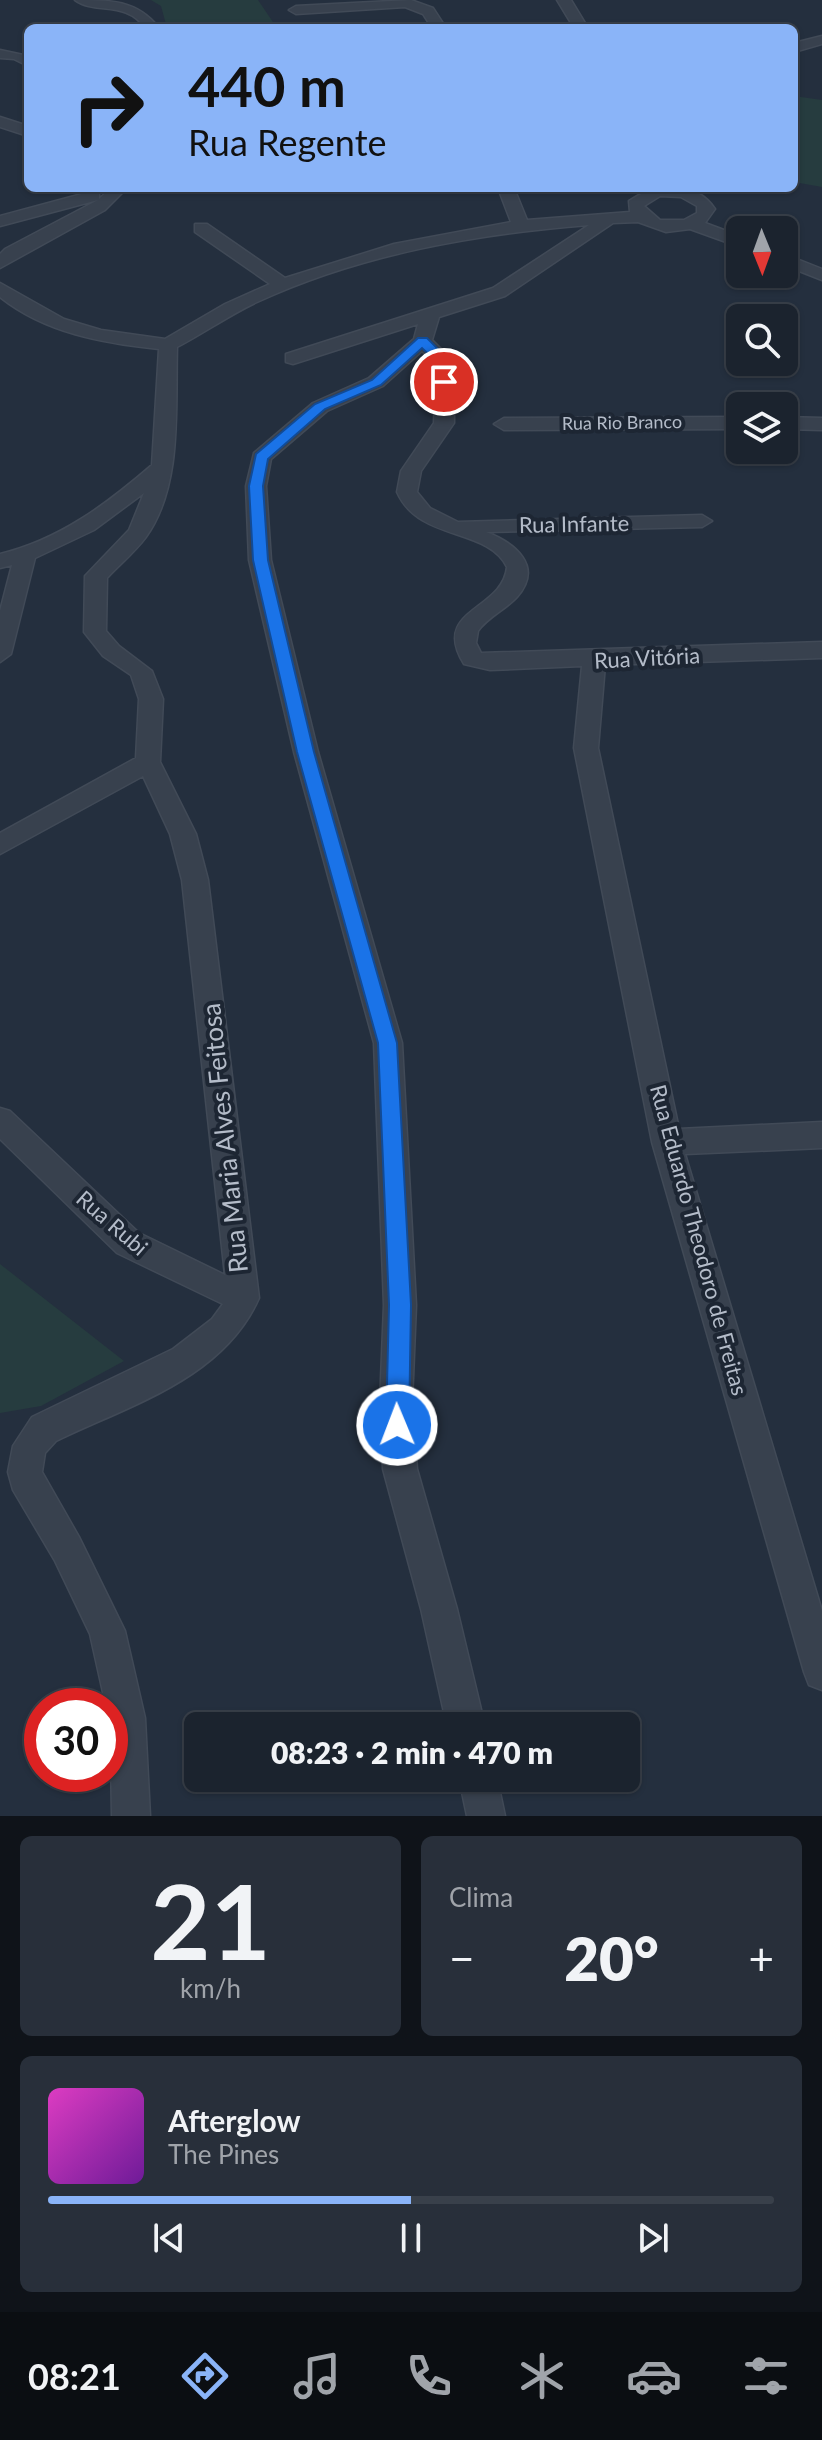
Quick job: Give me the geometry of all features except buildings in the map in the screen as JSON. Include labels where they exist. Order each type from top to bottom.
[{"type":"street","points":[[82,0],[109,1],[143,15],[149,24]]},
{"type":"street","points":[[281,0],[296,10],[406,3],[428,11],[436,24]]},
{"type":"street","points":[[565,0],[579,24]]},
{"type":"street","points":[[296,10],[298,24]]},
{"type":"street","points":[[798,47],[822,40]]},
{"type":"street","points":[[0,54],[17,55],[24,59]]},
{"type":"street","points":[[0,122],[24,130]]},
{"type":"street","points":[[0,221],[105,192]]},
{"type":"street","points":[[0,263],[67,221],[105,203],[115,192]]},
{"type":"street","points":[[508,192],[521,226]]},
{"type":"street","points":[[640,217],[635,205],[650,192]]},
{"type":"street","points":[[670,192],[688,194],[704,203],[705,215],[692,224]]},
{"type":"street","points":[[0,288],[16,303],[98,337],[168,345],[251,298],[384,249],[521,226],[610,218],[640,217],[658,225],[692,224],[726,237]]},
{"type":"street","points":[[293,358],[426,328],[499,292],[610,218]]},
{"type":"street","points":[[201,228],[284,285]]},
{"type":"street","points":[[798,265],[822,275]]},
{"type":"street","points":[[426,328],[445,362],[444,425],[408,478],[407,493],[423,515],[445,526]]},
{"type":"street","points":[[426,328],[376,382],[320,407],[261,457],[256,486],[260,560],[306,752],[388,1043],[400,1305],[396,1403],[400,1469],[439,1609],[463,1712]]},
{"type":"street","points":[[0,845],[148,762],[151,699],[141,671],[111,651],[95,632],[96,576],[137,534],[147,517],[162,467],[168,345]]},
{"type":"street","name":"Rua Rio Branco","points":[[504,424],[726,423]]},
{"type":"street","points":[[798,423],[822,424]]},
{"type":"street","points":[[0,561],[25,556],[90,523],[162,467]]},
{"type":"street","name":"Rua Infante","points":[[445,526],[702,521]]},
{"type":"street","name":"Rua Vitória","points":[[445,526],[497,544],[515,557],[518,569],[517,582],[502,600],[472,620],[466,631],[472,659],[490,662],[594,661],[822,650]]},
{"type":"street","points":[[0,654],[25,556]]},
{"type":"street","name":"Rua Eduardo Theodoro de Freitas","points":[[594,661],[586,748],[667,1142],[822,1672]]},
{"type":"street","name":"Rua Maria Alves Feitosa","points":[[131,1816],[127,1718],[107,1631],[67,1549],[30,1490],[25,1472],[30,1446],[44,1429],[169,1368],[202,1348],[225,1328],[243,1298],[195,880],[183,834],[148,762]]},
{"type":"street","name":"Rua Rubi","points":[[0,1120],[128,1243],[153,1258],[243,1298]]},
{"type":"street","points":[[667,1142],[822,1135]]},
{"type":"street","points":[[481,1792],[486,1816]]},
{"type":"green space","points":[[151,0],[258,0],[274,24],[166,24],[161,6]]},
{"type":"green space","points":[[798,97],[822,100],[822,187],[798,183]]},
{"type":"green space","points":[[0,1264],[124,1361],[41,1406],[0,1413]]},
{"type":"route","points":[[397,1425],[400,1305],[388,1043],[306,752],[260,560],[256,486],[261,457],[320,407],[376,382],[422,341],[445,362],[444,382]]}]
